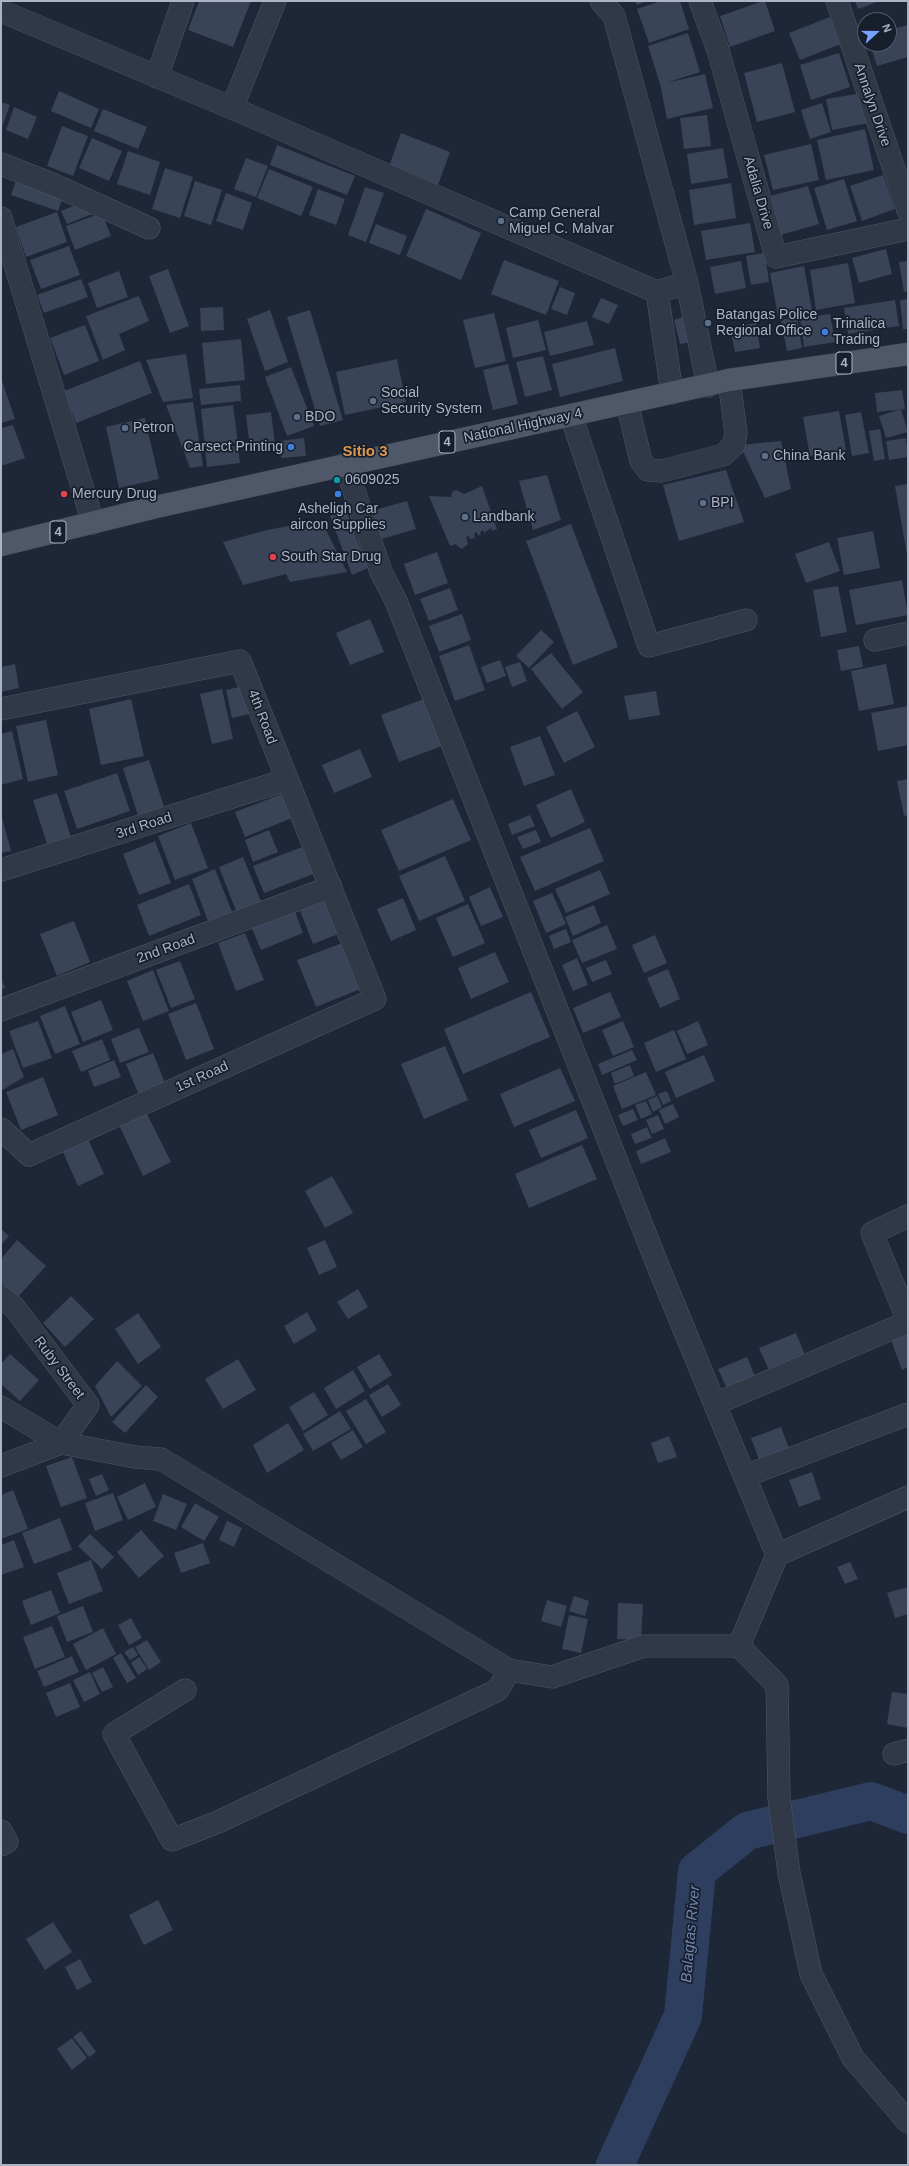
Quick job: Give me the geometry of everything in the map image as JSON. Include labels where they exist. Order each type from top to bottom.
[{"type":"main road","name":"National Highway 4","points":[[1,545],[345,464],[571,416],[729,380],[908,354]]},
{"type":"street","points":[[158,77],[183,1]]},
{"type":"street","points":[[232,108],[275,1]]},
{"type":"street","points":[[601,1],[614,16],[687,283],[708,386]]},
{"type":"street","name":"Adalia Drive","points":[[700,1],[718,50],[776,257],[908,229]]},
{"type":"street","name":"Annalyn Drive","points":[[837,1],[908,210]]},
{"type":"street","points":[[4,8],[158,77],[657,292],[687,283]]},
{"type":"street","points":[[1,164],[52,184],[149,228]]},
{"type":"street","points":[[1,218],[93,523]]},
{"type":"street","points":[[657,292],[672,393]]},
{"type":"street","points":[[628,403],[641,460],[648,470],[662,472],[723,455],[734,445],[736,433],[729,380]]},
{"type":"street","points":[[571,416],[649,646],[746,620]]},
{"type":"street","points":[[345,464],[381,572],[396,601],[655,1259],[777,1555]]},
{"type":"street","points":[[875,640],[908,633]]},
{"type":"street","name":"4th Road","points":[[1,708],[240,661],[286,780],[331,888],[375,1000]]},
{"type":"street","name":"3rd Road","points":[[1,870],[286,780]]},
{"type":"street","name":"2nd Road","points":[[1,1010],[331,888]]},
{"type":"street","name":"1st Road","points":[[1,1129],[30,1155],[375,1000]]},
{"type":"street","points":[[715,1404],[908,1322],[872,1233],[908,1216]]},
{"type":"street","name":"Ruby Street","points":[[1,1297],[14,1307],[88,1405],[61,1443]]},
{"type":"street","points":[[1,1407],[61,1443],[135,1456],[162,1459],[509,1670],[552,1677],[644,1646],[739,1646],[777,1685],[779,1798],[789,1873],[811,1974],[853,2058],[908,2122]]},
{"type":"street","points":[[745,1476],[908,1414]]},
{"type":"street","points":[[1,1466],[61,1443]]},
{"type":"street","points":[[739,1646],[777,1555],[908,1497]]},
{"type":"street","points":[[185,1690],[114,1734],[172,1840],[218,1822],[498,1690],[509,1670]]},
{"type":"street","points":[[1,1831],[7,1842],[1,1845]]},
{"type":"building","points":[[199,1],[251,1],[233,47],[188,30]]},
{"type":"building","points":[[635,1],[648,1],[637,5]]},
{"type":"building","points":[[661,1],[680,1],[689,29],[649,43],[637,9]]},
{"type":"building","points":[[765,1],[775,31],[730,47],[720,16]]},
{"type":"building","points":[[855,1],[880,1],[858,9]]},
{"type":"building","points":[[830,17],[841,44],[800,60],[789,33]]},
{"type":"building","points":[[908,25],[908,57],[877,66],[873,52],[897,52],[897,28]]},
{"type":"building","points":[[688,33],[700,72],[666,83],[705,74],[713,108],[667,119],[660,84],[648,46]]},
{"type":"building","points":[[839,53],[850,87],[811,100],[800,65]]},
{"type":"building","points":[[782,63],[795,112],[757,122],[744,73]]},
{"type":"building","points":[[59,91],[99,109],[91,128],[51,111]]},
{"type":"building","points":[[863,93],[869,123],[832,130],[826,99]]},
{"type":"building","points":[[1,102],[10,105],[1,130]]},
{"type":"building","points":[[822,103],[831,132],[810,139],[801,110]]},
{"type":"building","points":[[14,107],[37,117],[28,139],[6,130]]},
{"type":"building","points":[[103,109],[147,127],[138,149],[94,131]]},
{"type":"building","points":[[707,115],[711,146],[684,149],[680,118]]},
{"type":"building","points":[[62,126],[88,136],[73,176],[47,166]]},
{"type":"building","points":[[865,129],[874,170],[826,180],[817,140]]},
{"type":"building","points":[[401,133],[450,152],[437,188],[388,169]]},
{"type":"building","points":[[92,138],[122,151],[109,181],[79,168]]},
{"type":"building","points":[[811,144],[819,180],[773,190],[764,155]]},
{"type":"building","points":[[277,145],[355,176],[347,195],[270,165]]},
{"type":"building","points":[[723,148],[728,178],[691,184],[687,154]]},
{"type":"building","points":[[128,151],[160,162],[150,195],[117,184]]},
{"type":"building","points":[[246,158],[268,166],[256,197],[234,189]]},
{"type":"building","points":[[165,168],[193,177],[180,218],[152,209]]},
{"type":"building","points":[[269,169],[313,187],[301,216],[257,198]]},
{"type":"building","points":[[18,175],[65,191],[58,211],[11,195]]},
{"type":"building","points":[[883,175],[895,209],[862,221],[850,186]]},
{"type":"building","points":[[844,179],[857,221],[827,230],[814,188]]},
{"type":"building","points":[[195,181],[222,190],[211,225],[184,216]]},
{"type":"building","points":[[731,183],[736,218],[694,225],[689,190]]},
{"type":"building","points":[[808,186],[819,224],[777,236],[766,197]]},
{"type":"building","points":[[365,187],[384,193],[366,242],[348,235]]},
{"type":"building","points":[[318,189],[345,199],[336,225],[309,215]]},
{"type":"building","points":[[226,193],[252,203],[243,230],[216,221]]},
{"type":"building","points":[[86,201],[92,214],[67,224],[61,211]]},
{"type":"building","points":[[426,209],[481,233],[461,280],[406,256]]},
{"type":"building","points":[[57,212],[67,242],[26,257],[16,227]]},
{"type":"building","points":[[102,213],[111,236],[75,250],[66,226]]},
{"type":"building","points":[[750,223],[755,252],[706,260],[701,231]]},
{"type":"building","points":[[376,224],[407,236],[400,255],[369,243]]},
{"type":"building","points":[[69,246],[80,275],[41,289],[30,260]]},
{"type":"building","points":[[886,249],[892,274],[859,283],[852,258]]},
{"type":"building","points":[[765,253],[769,282],[751,285],[746,256]]},
{"type":"building","points":[[504,260],[559,281],[546,315],[491,294]]},
{"type":"building","points":[[741,261],[746,288],[715,294],[710,267]]},
{"type":"building","points":[[908,261],[908,291],[904,292],[899,262]]},
{"type":"building","points":[[848,263],[855,303],[816,310],[810,270]]},
{"type":"building","points":[[804,266],[812,310],[778,316],[770,273]]},
{"type":"building","points":[[168,269],[189,326],[170,333],[149,276]]},
{"type":"building","points":[[119,271],[128,297],[97,308],[88,283]]},
{"type":"building","points":[[81,279],[88,297],[44,313],[37,295]]},
{"type":"building","points":[[560,287],[575,293],[567,315],[551,309]]},
{"type":"building","points":[[139,296],[149,321],[119,334],[125,350],[103,360],[86,316]]},
{"type":"building","points":[[601,298],[618,305],[609,324],[592,317]]},
{"type":"building","points":[[908,299],[908,329],[903,329],[900,300]]},
{"type":"building","points":[[895,300],[899,326],[848,334],[844,308]]},
{"type":"building","points":[[223,307],[224,330],[201,331],[200,308]]},
{"type":"building","points":[[270,310],[288,362],[265,371],[247,319]]},
{"type":"building","points":[[310,310],[343,420],[320,426],[287,317]]},
{"type":"building","points":[[494,313],[506,361],[475,368],[463,320]]},
{"type":"building","points":[[830,314],[835,342],[804,347],[800,318]]},
{"type":"building","points":[[684,317],[690,342],[680,344],[674,320]]},
{"type":"building","points":[[797,317],[802,348],[787,351],[781,320]]},
{"type":"building","points":[[538,320],[546,350],[513,358],[506,328]]},
{"type":"building","points":[[587,321],[594,345],[550,356],[544,332]]},
{"type":"building","points":[[756,323],[760,348],[735,352],[730,328]]},
{"type":"building","points":[[85,325],[99,361],[64,375],[50,338]]},
{"type":"building","points":[[241,339],[245,380],[206,384],[202,343]]},
{"type":"building","points":[[615,348],[623,381],[560,397],[552,364]]},
{"type":"building","points":[[186,354],[193,398],[163,402],[146,360]]},
{"type":"building","points":[[543,356],[552,390],[525,397],[516,362]]},
{"type":"building","points":[[397,359],[406,402],[345,415],[336,372]]},
{"type":"building","points":[[140,361],[152,393],[76,423],[64,391]]},
{"type":"building","points":[[508,364],[518,404],[493,410],[483,370]]},
{"type":"building","points":[[291,367],[314,426],[287,436],[265,377]]},
{"type":"building","points":[[1,378],[15,419],[1,423]]},
{"type":"building","points":[[240,385],[241,401],[201,405],[199,389]]},
{"type":"building","points":[[902,390],[905,409],[877,412],[875,393]]},
{"type":"building","points":[[193,402],[203,466],[190,468],[166,405]]},
{"type":"building","points":[[233,405],[238,443],[205,447],[201,409]]},
{"type":"building","points":[[901,409],[908,432],[886,438],[879,416]]},
{"type":"building","points":[[839,411],[846,450],[810,456],[803,417]]},
{"type":"building","points":[[271,412],[275,444],[250,447],[246,415]]},
{"type":"building","points":[[861,412],[869,453],[852,456],[845,415]]},
{"type":"building","points":[[145,418],[159,479],[119,488],[106,427]]},
{"type":"building","points":[[13,425],[25,458],[1,466],[1,428]]},
{"type":"building","points":[[880,429],[885,459],[874,461],[869,431]]},
{"type":"building","points":[[304,438],[306,456],[281,458],[280,441]]},
{"type":"building","points":[[906,438],[908,457],[889,460],[886,441]]},
{"type":"building","points":[[781,441],[791,489],[765,498],[740,445]]},
{"type":"building","points":[[238,446],[240,463],[207,467],[205,449]]},
{"type":"building","name":"BPI","points":[[726,470],[744,522],[679,541],[663,485]]},
{"type":"building","points":[[547,475],[561,520],[533,530],[519,481]]},
{"type":"building","points":[[908,484],[908,555],[907,555],[895,486]]},
{"type":"building","points":[[482,486],[497,529],[492,531],[491,528],[484,533],[483,530],[478,536],[477,532],[474,534],[475,538],[470,539],[469,536],[466,537],[468,544],[462,549],[456,544],[450,546],[429,496],[451,497],[452,492],[456,490],[464,494]]},
{"type":"building","points":[[407,501],[416,529],[378,540],[371,511]]},
{"type":"building","points":[[346,510],[368,568],[352,575],[330,516]]},
{"type":"building","points":[[321,520],[347,572],[290,582],[286,574],[243,585],[223,542],[267,530]]},
{"type":"building","points":[[571,524],[618,647],[573,665],[526,541]]},
{"type":"building","points":[[873,531],[880,568],[844,575],[837,538]]},
{"type":"building","points":[[829,542],[840,571],[806,583],[795,554]]},
{"type":"building","points":[[437,552],[448,583],[415,595],[404,564]]},
{"type":"building","points":[[902,580],[908,615],[856,625],[849,590]]},
{"type":"building","points":[[838,586],[847,632],[821,637],[813,590]]},
{"type":"building","points":[[450,588],[458,610],[429,621],[420,599]]},
{"type":"building","points":[[462,614],[471,640],[439,652],[429,626]]},
{"type":"building","points":[[370,619],[384,652],[350,665],[336,633]]},
{"type":"building","points":[[541,630],[554,642],[529,668],[516,656]]},
{"type":"building","points":[[469,645],[485,690],[455,701],[439,656]]},
{"type":"building","points":[[859,646],[863,667],[841,671],[837,650]]},
{"type":"building","points":[[551,653],[583,692],[562,709],[531,669]]},
{"type":"building","points":[[500,660],[506,676],[487,683],[481,667]]},
{"type":"building","points":[[520,662],[527,681],[512,687],[505,667]]},
{"type":"building","points":[[15,664],[19,688],[1,692],[1,667]]},
{"type":"building","points":[[886,664],[894,704],[859,711],[851,671]]},
{"type":"building","points":[[247,685],[253,713],[232,718],[226,690]]},
{"type":"building","points":[[222,689],[233,739],[212,744],[200,694]]},
{"type":"building","points":[[656,691],[660,715],[629,720],[624,696]]},
{"type":"building","points":[[131,699],[144,756],[101,765],[89,709]]},
{"type":"building","points":[[424,699],[442,746],[399,762],[381,715]]},
{"type":"building","points":[[908,706],[908,745],[878,751],[871,713]]},
{"type":"building","points":[[577,711],[595,747],[564,763],[546,727]]},
{"type":"building","points":[[46,720],[58,775],[28,782],[16,726]]},
{"type":"building","points":[[12,731],[23,779],[1,785],[1,734]]},
{"type":"building","points":[[540,736],[555,775],[524,786],[510,747]]},
{"type":"building","points":[[360,749],[372,777],[334,793],[322,765]]},
{"type":"building","points":[[149,760],[164,807],[138,816],[123,768]]},
{"type":"building","points":[[117,773],[130,811],[77,829],[64,791]]},
{"type":"building","points":[[908,779],[908,815],[904,816],[897,781]]},
{"type":"building","points":[[571,789],[585,822],[551,838],[536,805]]},
{"type":"building","points":[[287,792],[297,816],[245,837],[235,812]]},
{"type":"building","points":[[57,793],[71,837],[47,844],[33,800]]},
{"type":"building","points":[[453,799],[471,840],[399,871],[381,830]]},
{"type":"building","points":[[1,814],[11,851],[1,853]]},
{"type":"building","points":[[530,815],[535,826],[512,835],[508,824]]},
{"type":"building","points":[[191,823],[208,868],[175,880],[158,836]]},
{"type":"building","points":[[590,828],[604,861],[535,891],[520,857]]},
{"type":"building","points":[[269,830],[278,852],[253,862],[245,840]]},
{"type":"building","points":[[536,830],[541,842],[523,849],[517,837]]},
{"type":"building","points":[[155,841],[171,883],[139,895],[123,854]]},
{"type":"building","points":[[302,847],[313,874],[264,893],[253,866]]},
{"type":"building","points":[[445,856],[465,901],[419,921],[399,876]]},
{"type":"building","points":[[243,857],[263,906],[238,916],[219,867]]},
{"type":"building","points":[[215,869],[232,912],[208,921],[192,879]]},
{"type":"building","points":[[600,870],[610,894],[566,913],[555,889]]},
{"type":"building","points":[[189,884],[201,915],[149,936],[137,905]]},
{"type":"building","points":[[490,887],[503,917],[481,926],[469,897]]},
{"type":"building","points":[[552,893],[566,924],[546,933],[533,901]]},
{"type":"building","points":[[329,896],[343,932],[313,944],[299,908]]},
{"type":"building","points":[[403,898],[416,930],[391,941],[377,909]]},
{"type":"building","points":[[468,904],[485,943],[453,957],[436,918]]},
{"type":"building","points":[[594,905],[601,923],[573,936],[565,917]]},
{"type":"building","points":[[294,909],[303,933],[261,950],[251,926]]},
{"type":"building","points":[[74,921],[90,962],[57,976],[40,934]]},
{"type":"building","points":[[607,925],[617,949],[582,963],[572,940]]},
{"type":"building","points":[[566,929],[571,942],[554,949],[549,936]]},
{"type":"building","points":[[245,933],[264,980],[236,991],[218,943]]},
{"type":"building","points":[[655,935],[667,963],[644,973],[632,945]]},
{"type":"building","points":[[345,942],[363,988],[316,1007],[297,960]]},
{"type":"building","points":[[495,952],[509,982],[471,999],[458,968]]},
{"type":"building","points":[[577,958],[588,985],[573,991],[562,965]]},
{"type":"building","points":[[606,960],[612,974],[592,982],[586,968]]},
{"type":"building","points":[[180,961],[195,999],[171,1008],[156,970]]},
{"type":"building","points":[[668,969],[680,999],[660,1008],[647,978]]},
{"type":"building","points":[[153,970],[169,1011],[143,1021],[127,981]]},
{"type":"building","points":[[1,977],[5,988],[1,990]]},
{"type":"building","points":[[531,992],[550,1037],[463,1074],[444,1029]]},
{"type":"building","points":[[610,992],[621,1017],[583,1033],[573,1008]]},
{"type":"building","points":[[101,1000],[113,1030],[83,1042],[71,1012]]},
{"type":"building","points":[[196,1003],[214,1049],[186,1060],[168,1014]]},
{"type":"building","points":[[65,1006],[80,1044],[55,1054],[40,1016]]},
{"type":"building","points":[[38,1021],[52,1058],[23,1068],[9,1031]]},
{"type":"building","points":[[623,1021],[634,1047],[613,1056],[602,1030]]},
{"type":"building","points":[[698,1021],[708,1045],[687,1054],[677,1031]]},
{"type":"building","points":[[139,1028],[149,1052],[120,1063],[111,1039]]},
{"type":"building","points":[[674,1030],[686,1059],[656,1072],[644,1043]]},
{"type":"building","points":[[102,1039],[110,1060],[81,1072],[72,1051]]},
{"type":"building","points":[[445,1046],[468,1100],[424,1119],[401,1064]]},
{"type":"building","points":[[13,1049],[24,1077],[1,1091],[1,1054]]},
{"type":"building","points":[[632,1050],[637,1060],[602,1075],[598,1064]]},
{"type":"building","points":[[153,1053],[165,1083],[138,1093],[126,1064]]},
{"type":"building","points":[[704,1055],[715,1081],[676,1098],[665,1072]]},
{"type":"building","points":[[114,1060],[121,1077],[94,1087],[88,1071]]},
{"type":"building","points":[[630,1065],[634,1076],[615,1084],[611,1073]]},
{"type":"building","points":[[560,1068],[575,1101],[514,1127],[500,1094]]},
{"type":"building","points":[[646,1072],[656,1095],[622,1109],[613,1086]]},
{"type":"building","points":[[43,1077],[58,1115],[21,1130],[6,1092]]},
{"type":"building","points":[[667,1091],[671,1101],[663,1105],[658,1094]]},
{"type":"building","points":[[657,1096],[662,1107],[653,1112],[648,1100]]},
{"type":"building","points":[[646,1101],[652,1114],[641,1119],[635,1105]]},
{"type":"building","points":[[673,1104],[679,1117],[665,1124],[659,1110]]},
{"type":"building","points":[[633,1109],[638,1120],[623,1126],[618,1115]]},
{"type":"building","points":[[145,1110],[171,1162],[143,1176],[118,1123]]},
{"type":"building","points":[[576,1110],[588,1138],[541,1158],[529,1130]]},
{"type":"building","points":[[658,1115],[664,1129],[652,1134],[646,1120]]},
{"type":"building","points":[[647,1127],[652,1138],[635,1144],[631,1134]]},
{"type":"building","points":[[665,1138],[671,1152],[641,1164],[636,1151]]},
{"type":"building","points":[[88,1139],[104,1174],[78,1186],[62,1150]]},
{"type":"building","points":[[582,1145],[597,1179],[529,1208],[515,1174]]},
{"type":"building","points":[[332,1176],[353,1213],[325,1228],[305,1191]]},
{"type":"building","points":[[1,1229],[9,1236],[1,1245]]},
{"type":"building","points":[[17,1240],[46,1266],[17,1298],[1,1283],[1,1259]]},
{"type":"building","points":[[325,1240],[337,1267],[319,1275],[307,1248]]},
{"type":"building","points":[[358,1289],[368,1307],[348,1319],[337,1302]]},
{"type":"building","points":[[71,1296],[94,1319],[65,1347],[43,1323]]},
{"type":"building","points":[[307,1312],[317,1330],[294,1344],[284,1326]]},
{"type":"building","points":[[138,1313],[161,1347],[138,1364],[115,1329]]},
{"type":"building","points":[[796,1333],[805,1355],[769,1370],[759,1348]]},
{"type":"building","points":[[908,1334],[908,1367],[902,1370],[891,1340]]},
{"type":"building","points":[[10,1354],[39,1380],[20,1401],[1,1384],[1,1364]]},
{"type":"building","points":[[379,1354],[392,1375],[370,1389],[357,1367]]},
{"type":"building","points":[[747,1357],[757,1381],[729,1393],[718,1369]]},
{"type":"building","points":[[238,1359],[256,1390],[223,1409],[205,1379]]},
{"type":"building","points":[[117,1361],[142,1386],[111,1417],[95,1386]]},
{"type":"building","points":[[353,1370],[365,1391],[336,1409],[324,1388]]},
{"type":"building","points":[[388,1384],[401,1405],[382,1417],[369,1395]]},
{"type":"building","points":[[146,1385],[158,1397],[125,1433],[112,1422]]},
{"type":"building","points":[[314,1392],[328,1415],[303,1431],[289,1407]]},
{"type":"building","points":[[366,1399],[386,1432],[366,1444],[346,1411]]},
{"type":"building","points":[[340,1411],[351,1429],[313,1451],[303,1434]]},
{"type":"building","points":[[288,1423],[304,1450],[267,1473],[253,1445]]},
{"type":"building","points":[[781,1427],[791,1454],[761,1465],[751,1438]]},
{"type":"building","points":[[353,1430],[363,1447],[341,1460],[331,1443]]},
{"type":"building","points":[[669,1436],[677,1457],[658,1463],[651,1443]]},
{"type":"building","points":[[72,1457],[87,1498],[61,1507],[46,1466]]},
{"type":"building","points":[[812,1472],[821,1499],[799,1507],[789,1480]]},
{"type":"building","points":[[102,1474],[109,1490],[96,1496],[89,1479]]},
{"type":"building","points":[[145,1483],[156,1507],[128,1520],[117,1497]]},
{"type":"building","points":[[13,1490],[28,1529],[1,1539],[1,1495]]},
{"type":"building","points":[[113,1493],[123,1520],[95,1531],[85,1503]]},
{"type":"building","points":[[163,1494],[187,1504],[176,1530],[153,1521]]},
{"type":"building","points":[[195,1503],[219,1517],[204,1541],[181,1527]]},
{"type":"building","points":[[60,1518],[72,1550],[34,1564],[22,1533]]},
{"type":"building","points":[[227,1521],[242,1528],[234,1547],[219,1540]]},
{"type":"building","points":[[141,1530],[164,1556],[139,1578],[117,1552]]},
{"type":"building","points":[[90,1534],[114,1557],[102,1569],[78,1546]]},
{"type":"building","points":[[14,1540],[24,1567],[1,1575],[1,1545]]},
{"type":"building","points":[[203,1543],[210,1563],[181,1573],[174,1553]]},
{"type":"building","points":[[91,1560],[103,1591],[69,1604],[57,1573]]},
{"type":"building","points":[[850,1562],[858,1579],[845,1584],[837,1567]]},
{"type":"building","points":[[908,1587],[908,1614],[895,1618],[887,1593]]},
{"type":"building","points":[[51,1590],[60,1613],[31,1625],[22,1601]]},
{"type":"building","points":[[574,1596],[589,1601],[585,1616],[569,1611]]},
{"type":"building","points":[[547,1600],[567,1606],[561,1627],[541,1621]]},
{"type":"building","points":[[618,1603],[643,1604],[641,1640],[617,1639]]},
{"type":"building","points":[[83,1606],[93,1632],[67,1642],[57,1616]]},
{"type":"building","points":[[569,1615],[588,1619],[581,1653],[562,1649]]},
{"type":"building","points":[[131,1618],[142,1638],[129,1645],[118,1625]]},
{"type":"building","points":[[52,1626],[65,1657],[35,1669],[23,1637]]},
{"type":"building","points":[[103,1628],[116,1654],[86,1670],[73,1644]]},
{"type":"building","points":[[147,1640],[161,1662],[149,1670],[135,1647]]},
{"type":"building","points":[[133,1647],[138,1655],[130,1660],[124,1652]]},
{"type":"building","points":[[121,1653],[136,1678],[127,1683],[113,1658]]},
{"type":"building","points":[[72,1656],[79,1672],[44,1687],[37,1671]]},
{"type":"building","points":[[139,1657],[147,1669],[138,1675],[131,1663]]},
{"type":"building","points":[[103,1667],[113,1687],[102,1692],[92,1673]]},
{"type":"building","points":[[90,1672],[100,1694],[84,1702],[73,1680]]},
{"type":"building","points":[[70,1683],[80,1707],[56,1717],[46,1693]]},
{"type":"building","points":[[892,1692],[908,1694],[908,1728],[887,1724]]},
{"type":"building","points":[[158,1900],[173,1930],[144,1945],[129,1915]]},
{"type":"building","points":[[53,1922],[72,1952],[45,1970],[26,1939]]},
{"type":"building","points":[[80,1959],[92,1982],[77,1990],[65,1967]]},
{"type":"building","points":[[81,2031],[96,2052],[89,2057],[73,2037]]},
{"type":"building","points":[[72,2038],[87,2058],[72,2070],[57,2049]]},
{"type":"waterway","name":"Balagtas River","points":[[615,2165],[683,2016],[697,1871],[747,1831],[871,1801],[908,1815]]},
{"type":"place","name":"Camp General Miguel C. Malvar","points":[[501,221]]},
{"type":"place","name":"Batangas Police Regional Office","points":[[708,323]]},
{"type":"place","name":"Trinalica Trading","points":[[825,332]]},
{"type":"place","name":"Social Security System","points":[[373,401]]},
{"type":"place","name":"BDO","points":[[297,417]]},
{"type":"place","name":"Petron","points":[[125,428]]},
{"type":"place","name":"Carsect Printing","points":[[291,447]]},
{"type":"place","name":"China Bank","points":[[765,456]]},
{"type":"place","name":"0609025","points":[[337,480]]},
{"type":"place","name":"Mercury Drug","points":[[64,494]]},
{"type":"place","name":"Asheligh Car aircon Supplies","points":[[338,494]]},
{"type":"place","name":"BPI","points":[[703,503]]},
{"type":"place","name":"Landbank","points":[[465,517]]},
{"type":"place","name":"South Star Drug","points":[[273,557]]},
{"type":"district","name":"Sitio 3","points":[[365,452]]}]
